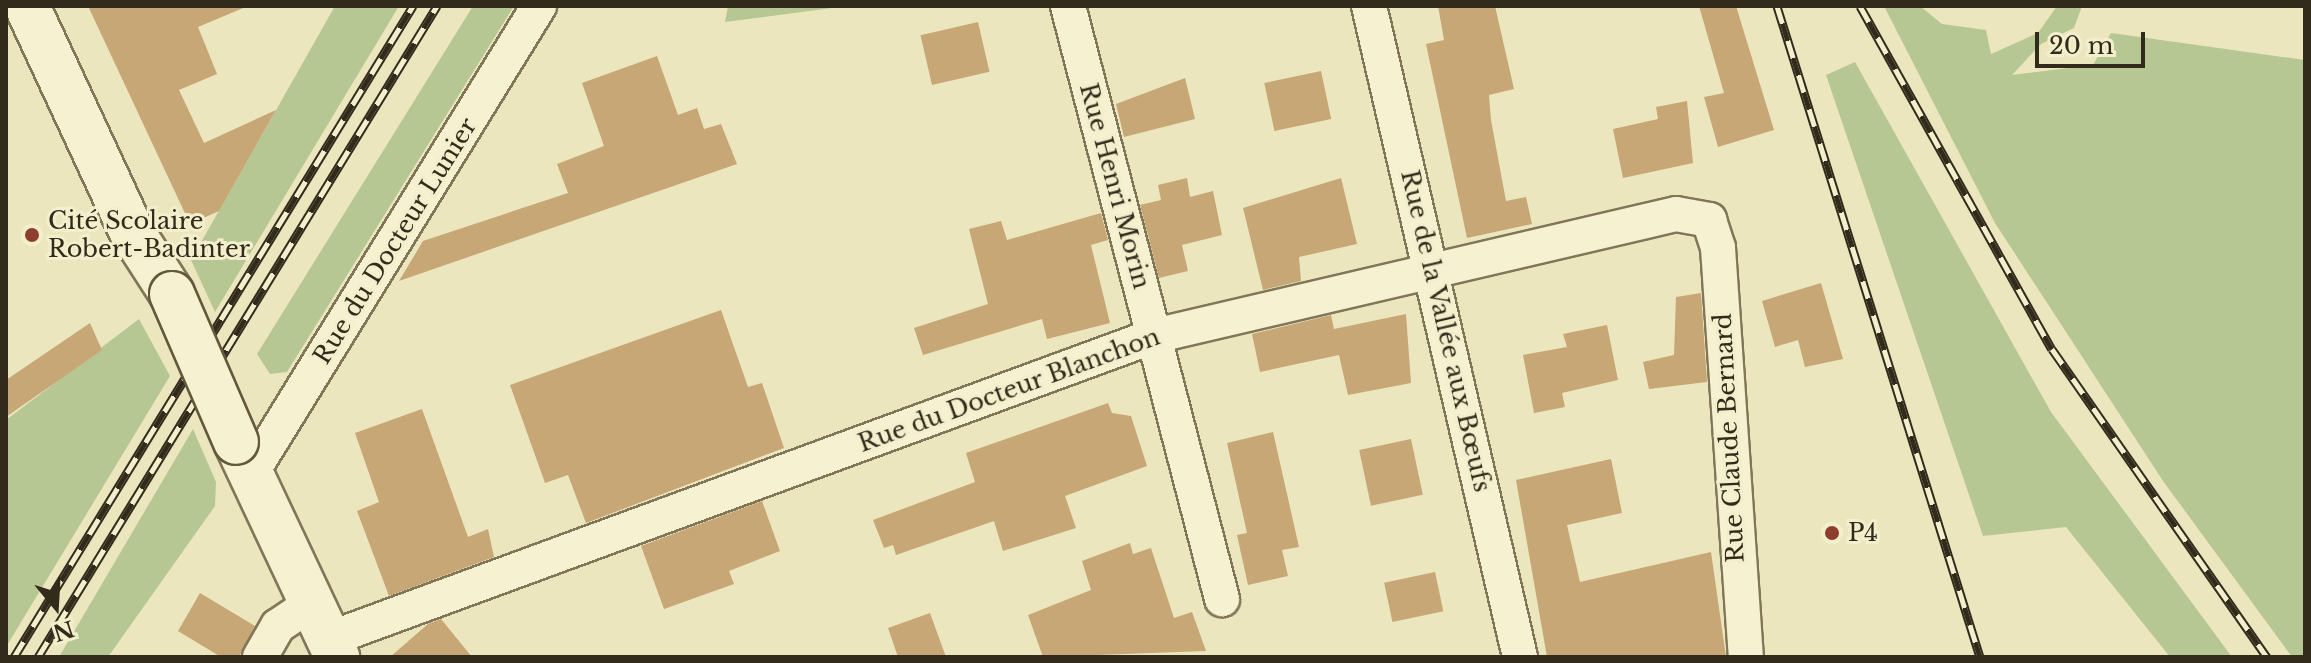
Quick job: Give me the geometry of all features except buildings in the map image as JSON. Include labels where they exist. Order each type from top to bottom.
[{"type":"main road","points":[[27,6],[132,232],[172,294],[243,458],[326,633]]},
{"type":"street","name":"Rue du Docteur Lunier","points":[[243,458],[539,6]]},
{"type":"street","name":"Rue Henri Morin","points":[[1068,6],[1222,599]]},
{"type":"street","name":"Rue de la Vallée aux Bœufs","points":[[1369,6],[1520,657]]},
{"type":"street","name":"Rue du Docteur Blanchon","points":[[260,657],[278,626],[326,633],[1154,336],[1432,267],[1676,214],[1709,220]]},
{"type":"street","name":"Rue Claude Bernard","points":[[1709,220],[1718,248],[1746,657]]},
{"type":"green space","points":[[335,6],[399,6],[215,312],[191,260]]},
{"type":"green space","points":[[473,6],[514,6],[287,372],[270,374],[257,354]]},
{"type":"green space","points":[[728,6],[847,6],[725,22]]},
{"type":"green space","points":[[1884,6],[1920,6],[1942,24],[1986,30],[1991,54],[2038,33],[2057,6],[2082,6],[2074,28],[2041,44],[2012,75],[2093,65],[2111,33],[2305,60],[2305,657],[2292,657],[2163,481],[1995,223]]},
{"type":"green space","points":[[1855,62],[2051,412],[2232,657],[2170,657],[2066,527],[1983,536],[1826,75]]},
{"type":"green space","points":[[139,319],[170,376],[6,647],[6,420]]},
{"type":"green space","points":[[193,429],[216,482],[215,506],[108,657],[59,657]]},
{"type":"railway","points":[[14,657],[413,6]]},
{"type":"railway","points":[[38,657],[437,6]]},
{"type":"railway","points":[[1777,6],[1980,657]]},
{"type":"railway","points":[[1860,6],[2052,349],[2267,657]]},
{"type":"place","name":"Cité Scolaire Robert-Badinter","points":[[32,235]]},
{"type":"place","name":"P4","points":[[1832,533]]}]
